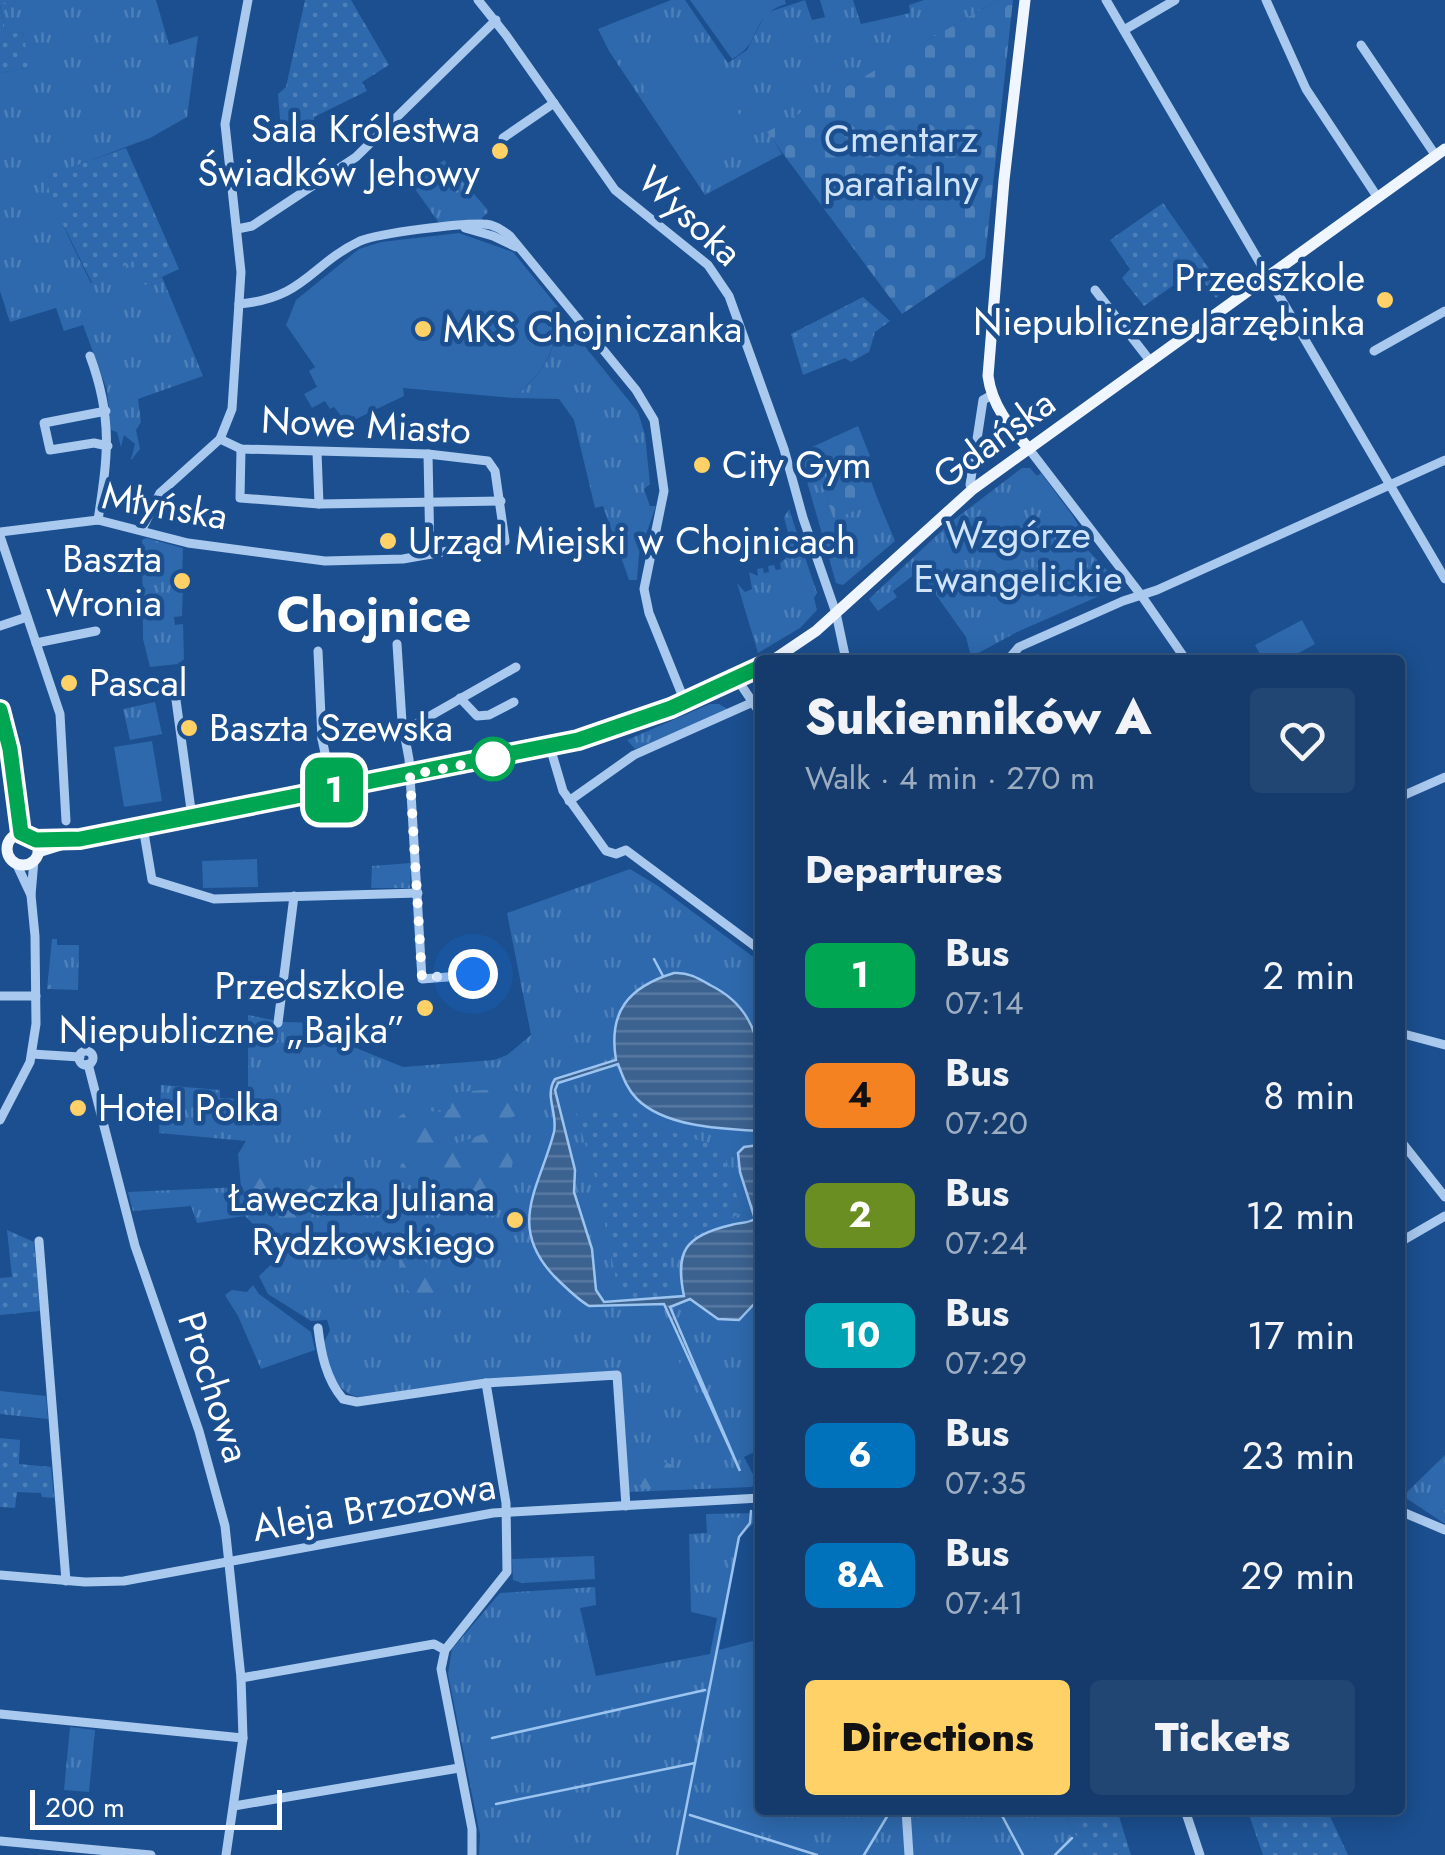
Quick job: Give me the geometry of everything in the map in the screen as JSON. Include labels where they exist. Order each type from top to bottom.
[{"type":"main road","points":[[1025,0],[1004,180],[988,371],[992,395],[1029,449]]},
{"type":"main road","name":"Gdańska","points":[[780,655],[836,613],[973,489],[1440,153]]},
{"type":"main road","points":[[36,851],[21,833],[12,837],[6,853],[25,864],[36,851],[80,839],[550,747],[611,731],[755,670]]},
{"type":"street","points":[[142,529],[160,492],[220,439],[232,409],[241,272],[225,124],[248,0]]},
{"type":"street","name":"Wysoka","points":[[478,0],[615,190],[708,265],[730,296],[784,449],[836,613],[845,655]]},
{"type":"street","points":[[1106,0],[1445,579]]},
{"type":"street","points":[[1124,30],[1174,0]]},
{"type":"street","points":[[1266,0],[1306,89],[1378,198]]},
{"type":"street","points":[[237,229],[252,226],[356,158],[496,20]]},
{"type":"street","points":[[1361,45],[1440,153]]},
{"type":"street","points":[[503,138],[554,103]]},
{"type":"street","points":[[240,304],[262,302],[291,290],[350,247],[369,238],[459,226],[493,236],[518,249],[636,390],[654,420],[664,491],[644,589],[649,614],[685,702]]},
{"type":"street","points":[[1095,290],[1151,362]]},
{"type":"street","points":[[1374,352],[1445,311]]},
{"type":"street","points":[[90,356],[106,411],[108,446],[98,520]]},
{"type":"street","points":[[973,489],[970,484],[983,400],[992,395]]},
{"type":"street","points":[[106,411],[44,423],[50,450],[94,443],[108,446]]},
{"type":"street","name":"Nowe Miasto","points":[[220,439],[242,449],[483,459],[491,463],[501,501],[505,542]]},
{"type":"street","points":[[242,449],[240,498],[319,504],[501,501]]},
{"type":"street","points":[[1029,449],[1182,655]]},
{"type":"street","points":[[318,452],[319,504]]},
{"type":"street","points":[[428,454],[430,554]]},
{"type":"street","points":[[1013,655],[1020,647],[1445,460]]},
{"type":"street","name":"Młyńska","points":[[0,534],[98,520],[188,544],[320,558],[402,559],[505,542]]},
{"type":"street","points":[[0,534],[60,714],[66,822]]},
{"type":"street","points":[[0,626],[27,617]]},
{"type":"street","points":[[36,643],[96,631]]},
{"type":"street","points":[[397,644],[410,775],[422,978],[473,974]]},
{"type":"street","points":[[318,650],[322,739],[333,790]]},
{"type":"street","points":[[322,739],[416,724],[516,667]]},
{"type":"street","points":[[737,679],[755,707]]},
{"type":"street","points":[[460,698],[477,716],[514,702]]},
{"type":"street","points":[[176,700],[192,817]]},
{"type":"street","points":[[569,801],[634,755],[751,703]]},
{"type":"street","points":[[0,710],[21,833]]},
{"type":"street","points":[[550,747],[558,780],[569,801],[606,851],[616,854],[626,850],[755,946]]},
{"type":"street","points":[[1405,795],[1445,777]]},
{"type":"street","points":[[143,827],[150,878],[214,899],[418,893]]},
{"type":"street","points":[[0,1120],[32,1054],[36,996],[31,896],[36,851]]},
{"type":"street","points":[[6,853],[31,896]]},
{"type":"street","points":[[278,1023],[294,896]]},
{"type":"street","points":[[0,996],[36,996]]},
{"type":"street","points":[[1405,1034],[1445,1045]]},
{"type":"street","name":"Prochowa","points":[[32,1054],[84,1061],[135,1246],[225,1526],[241,1678],[243,1738],[226,1855]]},
{"type":"street","points":[[1405,1146],[1445,1197]]},
{"type":"street","points":[[1405,1239],[1445,1216]]},
{"type":"street","points":[[39,1241],[66,1580]]},
{"type":"street","points":[[318,1328],[321,1352],[333,1385],[343,1399],[356,1402],[486,1383],[617,1375],[626,1506]]},
{"type":"street","points":[[472,1855],[472,1829],[441,1668],[445,1650],[507,1572],[506,1512],[486,1383]]},
{"type":"street","name":"Aleja Brzozowa","points":[[0,1575],[134,1580],[506,1512],[755,1498]]},
{"type":"street","points":[[1405,1513],[1445,1530]]},
{"type":"street","points":[[241,1678],[434,1644],[445,1650]]},
{"type":"street","points":[[0,1714],[243,1738]]},
{"type":"street","points":[[234,1806],[459,1768]]},
{"type":"street","points":[[906,1815],[908,1855]]},
{"type":"street","points":[[1186,1815],[1200,1855]]},
{"type":"street","points":[[0,1841],[151,1855]]},
{"type":"green space","points":[[18,0],[156,0],[169,45],[198,36],[187,117],[150,138],[46,177],[91,283],[134,260],[145,284],[162,277],[203,376],[138,399],[141,422],[136,430],[140,449],[131,460],[135,444],[124,435],[121,447],[117,432],[111,430],[107,390],[83,325],[64,331],[56,308],[10,322],[0,291],[0,73],[29,67],[23,32],[6,36],[0,4]]},
{"type":"green space","points":[[305,0],[351,0],[389,65],[362,82],[367,91],[314,120],[281,130],[278,94],[286,87]]},
{"type":"green space","points":[[671,0],[685,0],[728,63],[747,50],[766,13],[805,0],[812,20],[825,17],[820,0],[853,0],[861,24],[910,13],[909,5],[924,0],[998,0],[768,132],[782,154],[705,195],[598,29]]},
{"type":"green space","points":[[690,0],[785,0],[786,4],[766,15],[749,45],[732,59]]},
{"type":"green space","name":"Cmentarz parafialny","points":[[998,0],[1013,0],[985,258],[902,314],[767,132]]},
{"type":"green space","points":[[0,5],[6,35],[23,32],[30,67],[0,73]]},
{"type":"green space","points":[[689,34],[756,141],[700,176],[633,69]]},
{"type":"green space","points":[[126,148],[179,269],[145,285],[133,261],[92,283],[53,204],[45,176]]},
{"type":"green space","points":[[444,160],[487,209],[481,219],[439,223],[413,186]]},
{"type":"green space","points":[[1163,203],[1212,273],[1228,289],[1216,298],[1195,270],[1144,306],[1122,278],[1130,269],[1110,240]]},
{"type":"green space","name":"MKS Chojniczanka","points":[[459,233],[513,252],[558,307],[552,348],[535,377],[514,398],[403,388],[404,396],[356,419],[354,416],[345,421],[325,401],[312,408],[304,394],[317,387],[309,371],[315,367],[286,325],[296,300],[359,249],[381,242]]},
{"type":"green space","points":[[863,297],[890,321],[875,332],[869,352],[851,362],[845,358],[803,375],[791,334]]},
{"type":"green space","points":[[558,313],[638,412],[645,435],[650,484],[644,489],[650,506],[656,506],[639,554],[637,580],[629,580],[603,506],[595,508],[574,420],[559,399],[514,398],[534,379],[551,352]]},
{"type":"green space","points":[[858,426],[870,456],[863,460],[878,500],[834,520],[810,448]]},
{"type":"green space","points":[[810,448],[834,519],[878,500],[895,541],[843,585],[836,583],[800,457],[795,455]]},
{"type":"green space","name":"Wzgórze Ewangelickie","points":[[1022,468],[1030,468],[1037,476],[1041,473],[1073,516],[1088,543],[1085,547],[1122,586],[970,655],[966,637],[919,571],[893,591],[897,597],[878,611],[869,599],[951,522]]},
{"type":"green space","points":[[789,509],[817,593],[817,610],[800,628],[758,653],[737,583],[745,592],[752,589],[749,572],[758,576],[757,569],[769,572],[768,566],[774,565],[776,570],[781,569],[780,563],[790,548],[784,517]]},
{"type":"green space","points":[[142,540],[183,548],[182,576],[178,576],[178,586],[183,586],[182,616],[174,617],[175,625],[183,624],[184,659],[178,664],[150,667],[143,639]]},
{"type":"green space","points":[[1302,620],[1315,644],[1295,655],[1260,655],[1255,645]]},
{"type":"green space","points":[[155,702],[162,734],[130,740],[123,709]]},
{"type":"green space","points":[[710,704],[729,710],[635,749],[627,740]]},
{"type":"green space","points":[[152,741],[162,801],[124,807],[114,747]]},
{"type":"green space","points":[[257,859],[258,887],[203,888],[202,861]]},
{"type":"green space","points":[[411,863],[410,888],[371,888],[372,866]]},
{"type":"green space","points":[[630,869],[755,958],[755,1452],[744,1457],[755,1485],[628,1492],[620,1375],[487,1379],[352,1395],[339,1385],[326,1362],[324,1343],[330,1330],[327,1320],[311,1321],[268,1294],[259,1276],[282,1254],[245,1216],[197,1223],[191,1206],[133,1211],[128,1192],[241,1187],[238,1154],[246,1141],[159,1133],[161,1085],[220,1090],[220,1098],[248,1099],[248,1015],[283,1022],[321,1023],[319,1033],[403,1067],[494,1060],[507,1055],[531,1035],[507,913]]},
{"type":"green space","points":[[52,939],[57,939],[57,945],[79,945],[78,990],[47,989]]},
{"type":"green space","points":[[509,1088],[519,1092],[526,1106],[521,1114],[404,1154],[385,1136],[393,1121],[415,1105],[441,1111],[450,1109],[454,1095],[459,1092]]},
{"type":"green space","points":[[614,1107],[631,1111],[671,1132],[722,1147],[742,1213],[680,1237],[670,1261],[673,1297],[620,1300],[597,1184],[576,1113]]},
{"type":"green space","points":[[502,1127],[513,1136],[512,1166],[500,1198],[486,1212],[467,1206],[400,1169],[401,1164]]},
{"type":"green space","points":[[242,1154],[253,1155],[281,1171],[317,1173],[310,1184],[330,1196],[278,1250],[247,1215]]},
{"type":"green space","points":[[7,1230],[34,1242],[40,1311],[0,1315],[0,1278],[12,1277]]},
{"type":"green space","points":[[409,1249],[425,1261],[441,1285],[443,1291],[432,1306],[421,1305],[400,1281],[399,1260]]},
{"type":"green space","points":[[253,1285],[259,1294],[311,1332],[315,1350],[261,1369],[225,1295],[232,1290],[247,1292]]},
{"type":"green space","points":[[670,1348],[677,1356],[681,1375],[669,1379],[633,1374],[635,1365],[625,1362],[626,1359]]},
{"type":"green space","points":[[0,1391],[46,1396],[48,1419],[0,1414]]},
{"type":"green space","points":[[0,1438],[20,1440],[19,1464],[51,1467],[54,1498],[17,1492],[15,1508],[0,1507]]},
{"type":"green space","points":[[637,1453],[673,1465],[677,1473],[670,1487],[638,1486]]},
{"type":"green space","points":[[1445,1455],[1445,1524],[1405,1494]]},
{"type":"green space","points":[[755,1513],[752,1525],[740,1536],[719,1650],[755,1640],[755,1815],[903,1815],[905,1855],[479,1855],[480,1835],[448,1674],[452,1649],[500,1593],[595,1587],[596,1605],[580,1608],[596,1676],[710,1654],[717,1618],[691,1612],[689,1534],[707,1533],[706,1514]]},
{"type":"green space","points":[[594,1556],[595,1579],[522,1583],[513,1580],[512,1559]]},
{"type":"green space","points":[[70,1727],[95,1730],[89,1792],[64,1790]]},
{"type":"green space","points":[[909,1815],[1066,1815],[1085,1855],[911,1855]]},
{"type":"green space","points":[[1066,1815],[1119,1815],[1131,1855],[1085,1855]]},
{"type":"green space","points":[[1249,1815],[1329,1815],[1348,1855],[1263,1855]]},
{"type":"shaded area","points":[[684,973],[730,997],[744,1012],[755,1036],[755,1131],[695,1125],[663,1116],[634,1095],[618,1064],[558,1083],[555,1090],[575,1170],[574,1192],[592,1249],[596,1290],[604,1302],[684,1296],[681,1268],[686,1248],[715,1229],[755,1219],[755,1303],[739,1320],[718,1319],[690,1299],[670,1307],[740,1471],[664,1304],[589,1306],[558,1280],[540,1257],[529,1223],[535,1188],[554,1132],[551,1092],[555,1079],[616,1060],[615,1028],[619,1015],[633,994],[658,979]]},
{"type":"shaded area","points":[[755,1146],[755,1219],[740,1172],[738,1153],[744,1147]]},
{"type":"waterway","points":[[654,959],[663,976]]},
{"type":"waterway","points":[[677,1855],[739,1537],[750,1523],[751,1511]]},
{"type":"waterway","points":[[492,1738],[705,1690]]},
{"type":"waterway","points":[[496,1804],[695,1763]]},
{"type":"waterway","points":[[690,1815],[817,1855]]},
{"type":"waterway","points":[[864,1855],[888,1815]]},
{"type":"waterway","points":[[1002,1815],[1023,1855]]},
{"type":"waterway","points":[[1055,1855],[1072,1838]]},
{"type":"bus line","name":"1","points":[[0,710],[10,749],[21,833],[36,840],[80,839],[578,740],[621,728],[755,670]]},
{"type":"place","name":"Sala Królestwa Świadków Jehowy","points":[[500,151]]},
{"type":"place","name":"Przedszkole Niepubliczne Jarzębinka","points":[[1385,300]]},
{"type":"place","name":"MKS Chojniczanka","points":[[423,329]]},
{"type":"place","name":"City Gym","points":[[702,465]]},
{"type":"place","name":"Urząd Miejski w Chojnicach","points":[[388,541]]},
{"type":"place","name":"Baszta Wronia","points":[[182,581]]},
{"type":"place","name":"Pascal","points":[[69,683]]},
{"type":"place","name":"Baszta Szewska","points":[[189,728]]},
{"type":"place","name":"Przedszkole Niepubliczne „Bajka”","points":[[425,1008]]},
{"type":"place","name":"Hotel Polka","points":[[78,1108]]},
{"type":"place","name":"Ławeczka Juliana Rydzkowskiego","points":[[515,1220]]},
{"type":"district","name":"Chojnice","points":[[374,615]]},
{"type":"route","points":[[473,974],[422,978],[410,775],[493,759]]}]
